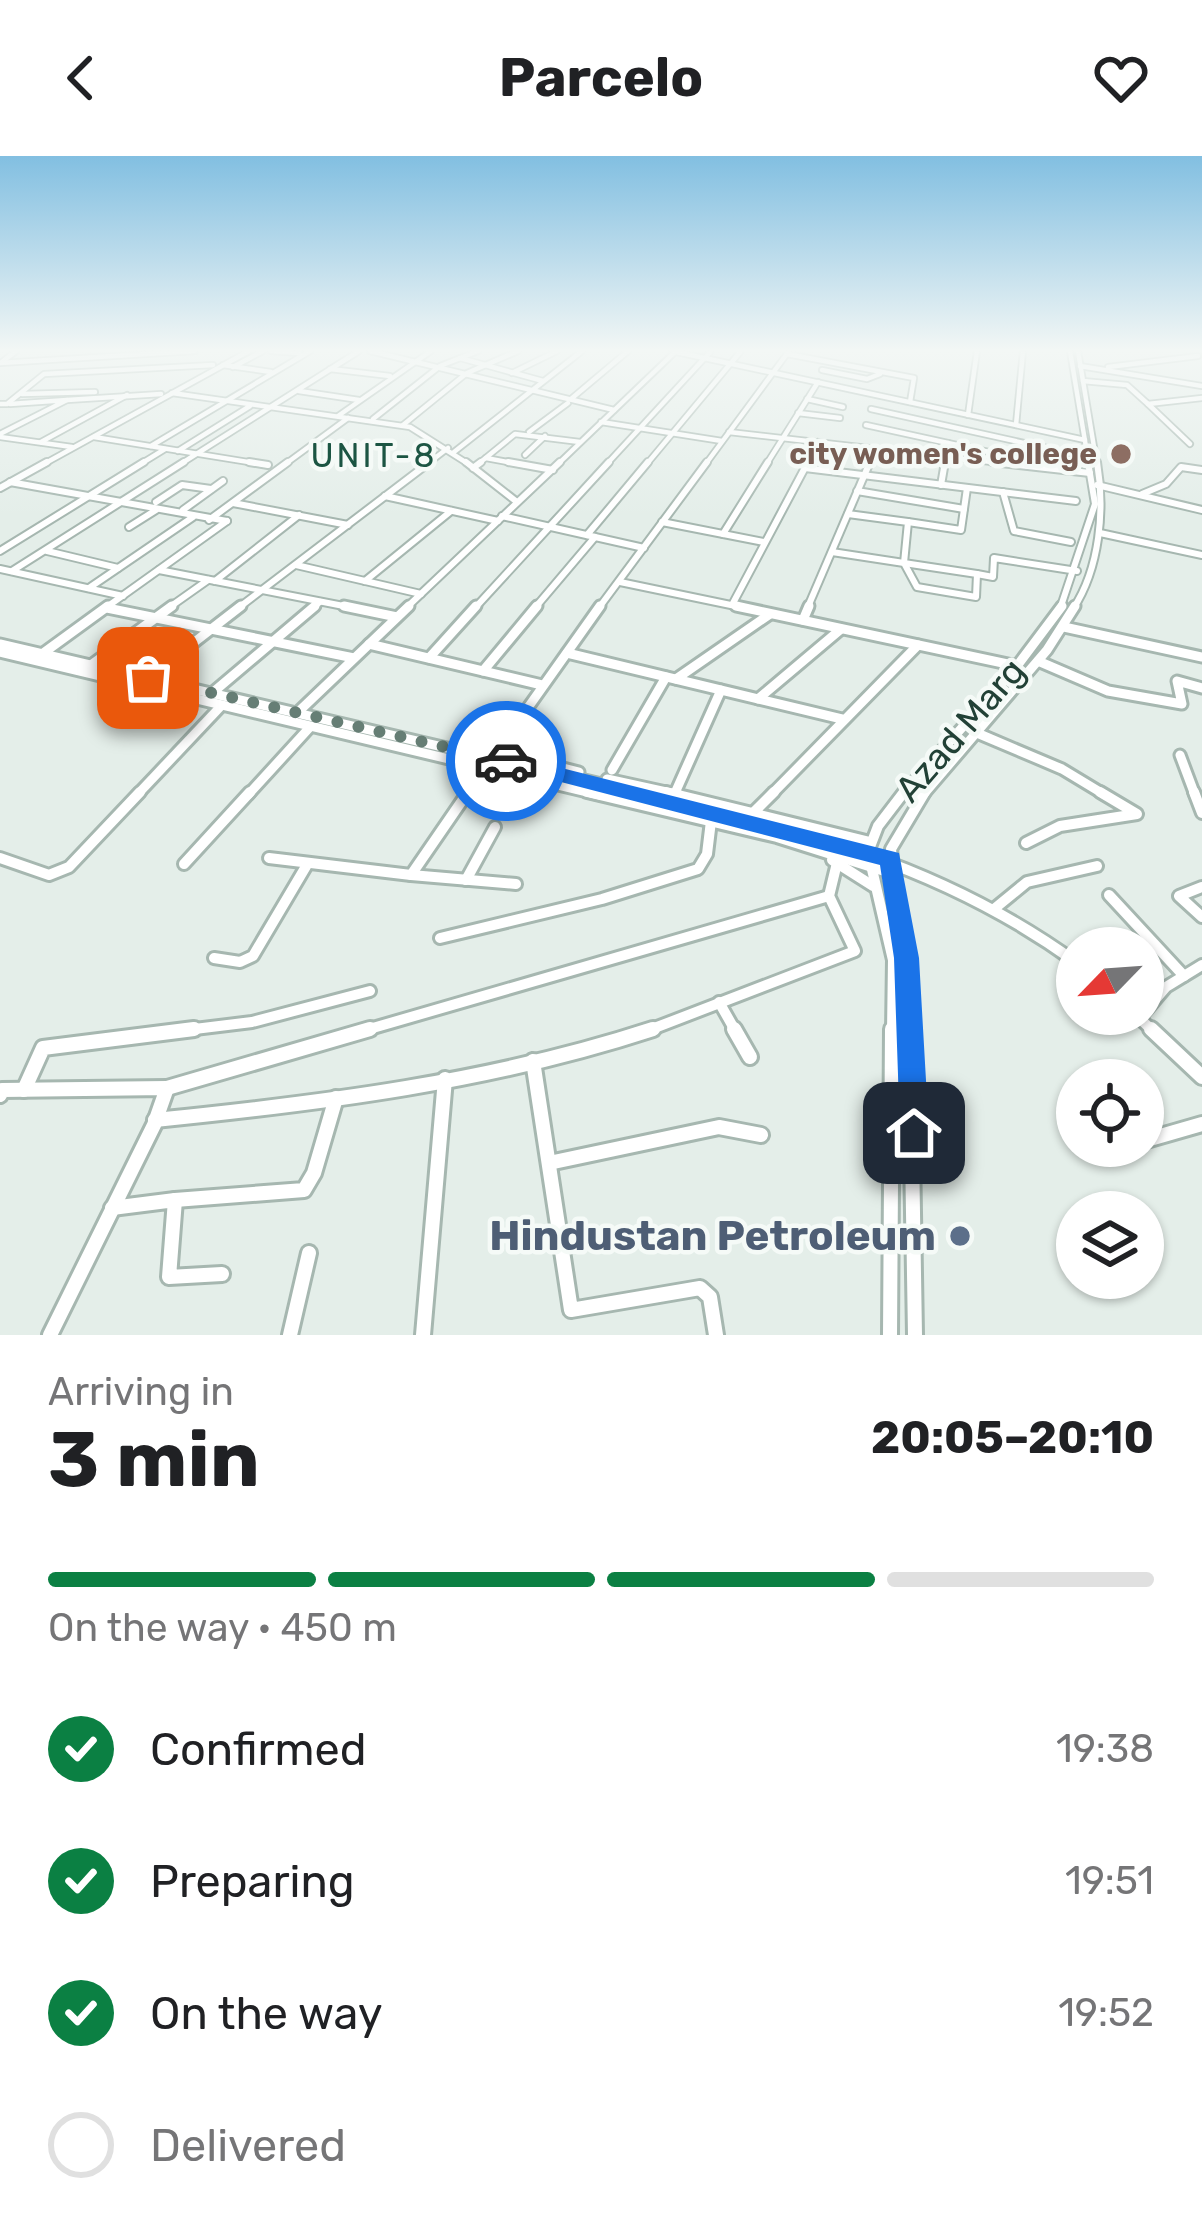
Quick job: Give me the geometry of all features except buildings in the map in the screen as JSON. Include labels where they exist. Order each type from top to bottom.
[{"type":"street","points":[[0,436],[56,406]]},
{"type":"street","points":[[41,442],[107,406]]},
{"type":"street","points":[[3,484],[140,406]]},
{"type":"street","points":[[0,436],[70,447],[149,406]]},
{"type":"street","points":[[151,446],[220,406]]},
{"type":"street","points":[[178,451],[249,406]]},
{"type":"street","points":[[267,406],[403,425],[451,450],[518,502]]},
{"type":"street","points":[[338,416],[351,406]]},
{"type":"street","points":[[371,421],[390,406]]},
{"type":"street","points":[[403,425],[426,406]]},
{"type":"street","points":[[148,678],[509,406]]},
{"type":"street","points":[[528,433],[563,406]]},
{"type":"street","points":[[594,406],[614,410]]},
{"type":"street","points":[[295,715],[618,406]]},
{"type":"street","points":[[429,658],[660,406]]},
{"type":"street","points":[[483,670],[696,406]]},
{"type":"street","points":[[411,875],[542,685],[748,406]]},
{"type":"street","points":[[723,534],[803,406]]},
{"type":"street","points":[[838,406],[842,407]]},
{"type":"street","points":[[872,406],[866,424],[1085,473]]},
{"type":"street","points":[[928,406],[1085,440]]},
{"type":"street","points":[[968,415],[969,406]]},
{"type":"street","points":[[1016,425],[1018,406]]},
{"type":"street","name":"Azad Marg","points":[[869,853],[916,776],[1017,666],[1066,601],[1097,488],[1085,473],[1081,406]]},
{"type":"street","name":"Azad Marg","points":[[891,866],[902,826],[1038,662],[1083,595],[1100,533],[1086,406]]},
{"type":"street","points":[[1150,406],[1190,444]]},
{"type":"street","points":[[12,571],[275,407]]},
{"type":"street","points":[[871,409],[1087,457]]},
{"type":"street","points":[[798,412],[840,418]]},
{"type":"street","points":[[209,520],[349,418]]},
{"type":"street","points":[[601,422],[722,441]]},
{"type":"street","points":[[729,432],[1085,473]]},
{"type":"street","points":[[897,452],[908,434]]},
{"type":"street","points":[[472,468],[513,435],[580,442]]},
{"type":"street","points":[[525,455],[545,436]]},
{"type":"street","points":[[94,437],[268,464]]},
{"type":"street","points":[[732,605],[818,442]]},
{"type":"street","points":[[931,503],[948,443]]},
{"type":"street","points":[[0,551],[165,449]]},
{"type":"street","points":[[803,620],[875,449]]},
{"type":"street","points":[[1136,495],[1166,484],[1181,466],[1179,451]]},
{"type":"street","points":[[486,458],[553,470]]},
{"type":"street","points":[[1181,466],[1202,470]]},
{"type":"street","points":[[805,468],[1076,501]]},
{"type":"street","points":[[1052,469],[1056,499]]},
{"type":"street","points":[[183,510],[223,482]]},
{"type":"street","points":[[3,484],[227,521],[42,654]]},
{"type":"street","points":[[129,527],[182,485],[348,525]]},
{"type":"street","points":[[848,514],[961,530],[967,488]]},
{"type":"street","points":[[1097,488],[1202,511]]},
{"type":"street","points":[[1097,488],[1202,511]]},
{"type":"street","points":[[857,491],[964,509]]},
{"type":"street","points":[[1003,492],[1014,531],[1071,542]]},
{"type":"street","points":[[385,496],[644,548]]},
{"type":"street","points":[[365,580],[451,511]]},
{"type":"street","points":[[90,665],[299,514]]},
{"type":"street","points":[[89,588],[193,517]]},
{"type":"street","points":[[662,522],[764,542]]},
{"type":"street","points":[[908,522],[904,563],[917,587],[976,597],[977,574]]},
{"type":"street","points":[[1100,533],[1202,555]]},
{"type":"street","points":[[47,550],[118,568]]},
{"type":"street","points":[[832,551],[993,577],[994,558],[1077,571]]},
{"type":"street","points":[[296,565],[421,594]]},
{"type":"street","points":[[0,568],[123,596]]},
{"type":"street","points":[[159,570],[397,617]]},
{"type":"street","points":[[620,582],[1017,666]]},
{"type":"street","points":[[211,694],[320,602]]},
{"type":"street","points":[[106,608],[354,658]]},
{"type":"street","points":[[612,770],[671,678],[771,614]]},
{"type":"street","points":[[1064,627],[1202,657]]},
{"type":"street","points":[[758,699],[842,629]]},
{"type":"street","points":[[369,644],[542,685]]},
{"type":"street","points":[[755,811],[918,645]]},
{"type":"street","points":[[0,648],[490,758],[869,853]]},
{"type":"street","points":[[0,648],[310,726],[755,811],[915,872],[994,909],[1056,946]]},
{"type":"street","points":[[567,653],[842,719]]},
{"type":"street","points":[[1038,662],[1127,696],[1182,704],[1177,681],[1202,688]]},
{"type":"street","points":[[675,793],[721,690]]},
{"type":"street","points":[[0,858],[50,874],[69,867],[221,706]]},
{"type":"street","points":[[184,864],[310,726]]},
{"type":"street","points":[[977,733],[1062,769],[1153,823]]},
{"type":"street","points":[[1180,755],[1202,813]]},
{"type":"street","points":[[490,758],[812,847],[869,853]]},
{"type":"street","points":[[1026,843],[1060,826],[1137,814]]},
{"type":"street","points":[[440,938],[602,899],[698,869],[706,854],[710,821]]},
{"type":"street","points":[[466,880],[495,827]]},
{"type":"street","points":[[812,847],[873,886]]},
{"type":"street","points":[[869,853],[892,960],[890,1335]]},
{"type":"street","points":[[269,858],[516,884]]},
{"type":"street","points":[[214,958],[240,962],[254,956],[308,862]]},
{"type":"street","points":[[155,1120],[336,1098],[592,1048],[855,951],[829,896],[837,863]]},
{"type":"street","points":[[891,866],[907,958],[910,1014],[915,1335]]},
{"type":"street","points":[[994,909],[1027,882],[1097,866]]},
{"type":"street","points":[[1202,887],[1179,896],[1202,917]]},
{"type":"street","points":[[1109,895],[1184,976]]},
{"type":"street","points":[[1,1092],[167,1088],[829,896]]},
{"type":"street","points":[[1164,989],[1202,965]]},
{"type":"street","points":[[24,1090],[43,1048],[252,1022],[370,991]]},
{"type":"street","points":[[719,1002],[750,1057]]},
{"type":"street","points":[[1160,1035],[1202,1077]]},
{"type":"street","points":[[533,1061],[571,1310],[700,1288],[710,1297],[716,1335]]},
{"type":"street","points":[[423,1335],[445,1079]]},
{"type":"street","points":[[50,1335],[167,1088]]},
{"type":"street","points":[[112,1208],[304,1190],[336,1098]]},
{"type":"street","points":[[1164,1135],[1202,1124]]},
{"type":"street","points":[[549,1163],[719,1127],[761,1135]]},
{"type":"street","points":[[175,1200],[169,1277],[222,1274]]},
{"type":"street","points":[[290,1335],[309,1253]]},
{"type":"way so far","points":[[148,678],[506,761]]},
{"type":"place","name":"city women's college","points":[[1121,454]]},
{"type":"place","name":"Hindustan Petroleum","points":[[960,1236]]},
{"type":"district","name":"UNIT-8","points":[[374,455]]},
{"type":"route","points":[[506,761],[891,859],[907,958],[914,1133]]}]
